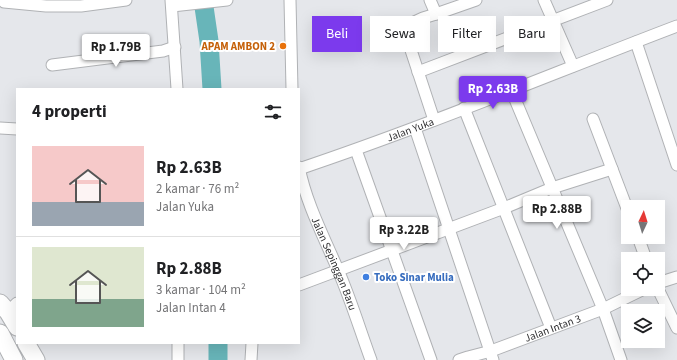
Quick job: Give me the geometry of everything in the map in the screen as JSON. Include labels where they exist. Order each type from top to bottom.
[{"type":"highway","points":[[8,306],[16,325]]},
{"type":"highway","points":[[0,333],[14,360]]},
{"type":"highway","points":[[27,344],[36,360]]},
{"type":"street","points":[[4,2],[46,6],[81,6],[126,0]]},
{"type":"street","points":[[177,88],[175,4],[227,0]]},
{"type":"street","points":[[290,0],[292,88]]},
{"type":"street","points":[[430,0],[436,14]]},
{"type":"street","points":[[434,120],[407,38],[408,25],[422,18],[476,0]]},
{"type":"street","points":[[544,0],[551,16]]},
{"type":"street","points":[[560,18],[607,0]]},
{"type":"street","name":"Jalan Yuka","points":[[300,168],[356,150],[464,108],[512,92],[573,66],[677,26]]},
{"type":"street","points":[[560,37],[573,66]]},
{"type":"street","points":[[418,72],[504,40]]},
{"type":"street","points":[[636,42],[677,165]]},
{"type":"street","points":[[52,65],[163,51],[175,47]]},
{"type":"street","points":[[512,92],[602,308],[622,360]]},
{"type":"street","points":[[464,108],[551,328]]},
{"type":"street","points":[[593,119],[624,200]]},
{"type":"street","points":[[0,128],[16,129]]},
{"type":"street","points":[[414,128],[492,356]]},
{"type":"street","points":[[356,150],[431,360]]},
{"type":"street","points":[[300,285],[504,208],[552,188],[612,169]]},
{"type":"street","name":"Jalan Sepinggan Baru","points":[[300,172],[303,185],[321,233],[339,271],[371,360]]},
{"type":"street","points":[[665,281],[677,277]]},
{"type":"street","name":"Jalan Intan 3","points":[[459,360],[468,357],[492,356],[551,328],[629,296]]},
{"type":"street","points":[[661,296],[677,328]]},
{"type":"street","points":[[178,344],[178,360]]},
{"type":"street","points":[[251,360],[252,344]]},
{"type":"waterway","points":[[203,0],[209,41],[212,88]]},
{"type":"waterway","points":[[218,344],[218,360]]},
{"type":"place","name":"APAM AMBON 2","points":[[283,46]]},
{"type":"place","name":"Toko Sinar Mulia","points":[[366,277]]}]
